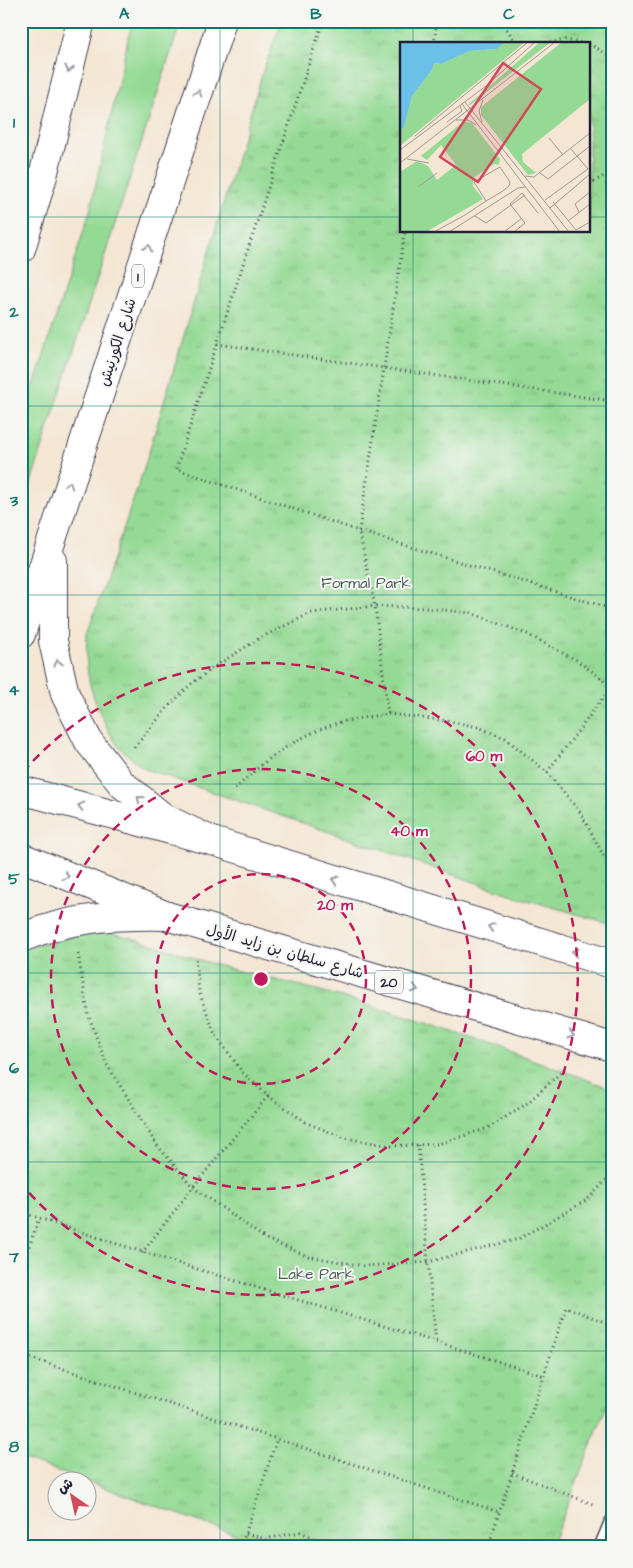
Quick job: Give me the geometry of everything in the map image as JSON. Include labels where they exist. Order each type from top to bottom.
[{"type":"main road","points":[[21,249],[43,176],[81,21]]},
{"type":"main road","name":"شارع الكورنيش","points":[[21,634],[222,21]]},
{"type":"main road","points":[[54,531],[53,642],[65,694],[89,742],[122,784],[164,818],[212,841]]},
{"type":"main road","points":[[21,790],[212,841],[612,964]]},
{"type":"main road","name":"شارع سلطان بن زايد الأول","points":[[21,857],[167,916],[612,1048]]},
{"type":"main road","points":[[21,938],[37,931],[79,920],[123,915],[167,916]]},
{"type":"lane","points":[[602,1547],[612,1523]]},
{"type":"path","points":[[323,21],[176,469],[359,531],[612,609]]},
{"type":"path","points":[[434,42],[437,21]]},
{"type":"path","points":[[501,21],[516,42]]},
{"type":"path","points":[[552,42],[565,40],[577,42]]},
{"type":"path","points":[[590,45],[612,58]]},
{"type":"path","points":[[590,183],[606,175],[612,169]]},
{"type":"path","points":[[388,714],[375,606],[359,531],[406,232]]},
{"type":"path","points":[[217,344],[612,401]]},
{"type":"path","points":[[132,749],[190,685],[214,667],[260,638],[311,614],[375,606],[425,608],[471,613],[500,622],[576,660],[601,678],[611,688],[547,772]]},
{"type":"path","points":[[235,789],[258,766],[293,742],[339,723],[388,714],[449,721],[478,727],[505,738],[547,772],[580,812],[606,860],[612,884]]},
{"type":"path","points":[[78,948],[80,974],[88,1014],[106,1063],[156,1145],[193,1187],[266,1239],[307,1256],[364,1266],[428,1262],[518,1239],[587,1200],[612,1174]]},
{"type":"path","points":[[196,955],[199,992],[215,1034],[243,1073],[268,1096],[307,1123],[345,1138],[392,1146],[438,1144],[488,1128],[525,1105],[572,1063]]},
{"type":"path","points":[[142,1253],[193,1187],[268,1096]]},
{"type":"path","points":[[418,1145],[436,1342]]},
{"type":"path","points":[[21,1212],[142,1253],[544,1376]]},
{"type":"path","points":[[21,1270],[39,1218]]},
{"type":"path","points":[[488,1547],[566,1307],[612,1325]]},
{"type":"path","points":[[21,1355],[499,1512]]},
{"type":"path","points":[[241,1547],[277,1439]]},
{"type":"path","points":[[512,1473],[603,1508]]},
{"type":"path","points":[[246,1534],[266,1539],[300,1532],[337,1547]]},
{"type":"green space","points":[[132,21],[181,21],[21,513],[21,426],[90,211]]},
{"type":"green space","name":"Formal Park","points":[[282,21],[612,21],[612,924],[521,898],[145,769],[118,746],[98,708],[91,687],[87,668],[87,634],[143,472],[264,68]]},
{"type":"green space","name":"Lake Park","points":[[96,930],[112,933],[220,966],[373,1006],[476,1040],[612,1089],[612,1392],[551,1547],[246,1547],[248,1539],[98,1485],[98,1470],[55,1470],[21,1458],[21,949]]}]
